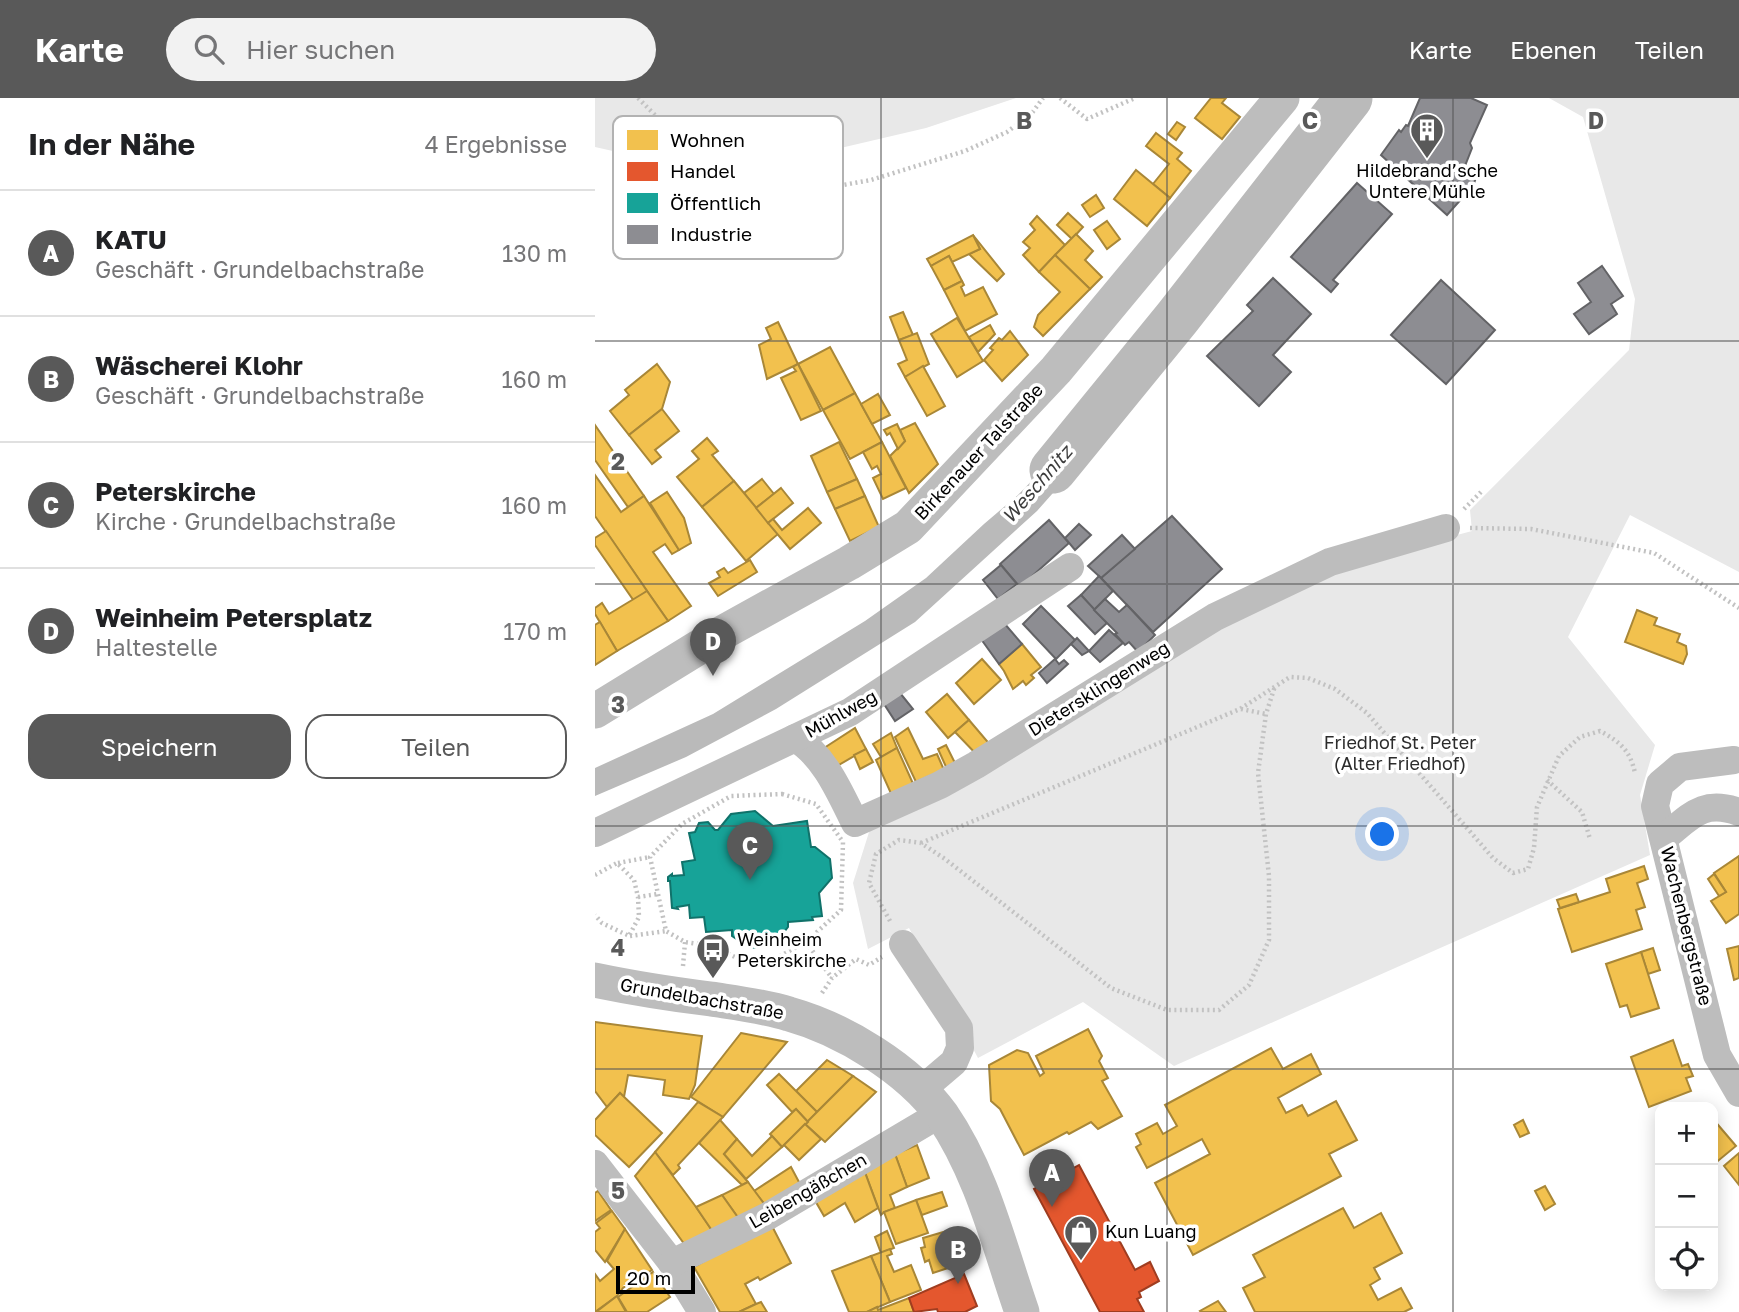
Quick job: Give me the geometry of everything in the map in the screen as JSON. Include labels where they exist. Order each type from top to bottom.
[{"type":"main road","name":"Birkenauer Talstraße","points":[[595,711],[722,633],[908,527],[1056,370],[1275,101]]},
{"type":"main road","name":"Grundelbachstraße","points":[[595,980],[759,1006],[805,1019],[843,1034],[871,1051],[930,1102],[967,1159],[1022,1312]]},
{"type":"street","name":"Dietersklingenweg","points":[[795,738],[809,747],[816,756],[837,786],[856,823],[940,785],[976,765],[1215,617],[1330,562],[1446,528]]},
{"type":"street","name":"Mühlweg","points":[[595,833],[850,712],[1070,567]]},
{"type":"street","points":[[1665,838],[1655,806],[1660,784],[1680,767],[1734,760]]},
{"type":"street","name":"Wachenbergstraße","points":[[1739,812],[1726,807],[1711,806],[1696,813],[1665,838],[1739,1093]]},
{"type":"street","name":"Leibengäßchen","points":[[673,1264],[768,1216],[930,1102],[960,1048],[959,1028],[894,949]]},
{"type":"street","points":[[595,1164],[673,1264],[702,1312]]},
{"type":"path","points":[[638,98],[656,116]]},
{"type":"path","points":[[843,185],[871,180],[965,151],[1007,132],[1032,113],[1043,98]]},
{"type":"path","points":[[1060,98],[1087,119],[1135,98]]},
{"type":"path","points":[[1446,528],[1483,490]]},
{"type":"path","points":[[1446,528],[1531,529],[1654,553],[1739,608]]},
{"type":"path","points":[[921,843],[1240,709],[1290,677],[1308,678],[1335,689],[1367,713],[1493,858],[1513,873],[1528,869],[1534,848],[1537,807],[1559,756],[1580,737],[1600,731],[1622,744],[1632,758]]},
{"type":"path","points":[[822,994],[832,978],[856,959],[869,965],[894,949],[869,883],[876,854],[898,840],[921,843],[945,859],[1111,988],[1167,1010],[1219,1010],[1249,985],[1269,940],[1269,876],[1258,773],[1266,714],[1275,686]]},
{"type":"path","points":[[1240,709],[1266,714]]},
{"type":"path","points":[[1547,779],[1582,812],[1590,839]]},
{"type":"path","points":[[595,874],[617,863],[650,857],[682,824],[731,796],[782,794],[816,804],[843,842],[841,910],[806,942],[767,963],[739,959],[713,946],[685,942],[666,931],[629,936],[602,923],[595,915]]},
{"type":"path","points":[[650,857],[666,931]]},
{"type":"path","points":[[617,863],[633,880],[638,898],[639,917],[629,936]]},
{"type":"path","points":[[638,898],[658,894]]},
{"type":"path","points":[[683,966],[685,942]]},
{"type":"path","points":[[806,942],[832,978]]},
{"type":"green space","points":[[595,98],[1016,98],[926,128],[843,147],[843,116],[613,116],[613,151],[595,147]]},
{"type":"green space","name":"Friedhof St. Peter (Alter Friedhof)","points":[[1549,98],[1739,98],[1739,572],[1630,515],[1568,637],[1655,745],[1640,795],[1650,855],[1174,1066],[1083,1002],[978,1058],[909,928],[868,949],[853,883],[870,829],[1197,641],[1330,569],[1472,531],[1470,510],[1629,350],[1635,299],[1583,117]]},
{"type":"water","points":[[1088,415],[1107,432],[1037,511],[915,622],[776,709],[686,757],[595,796],[595,768],[713,714],[865,621],[926,578],[1018,495],[1048,464]]},
{"type":"building: Wohnen","points":[[1211,98],[1226,98],[1222,103],[1240,117],[1222,139],[1195,118]]},
{"type":"building: Wohnen","points":[[1177,122],[1185,127],[1176,140],[1168,134]]},
{"type":"building: Wohnen","points":[[1156,133],[1182,153],[1177,159],[1191,171],[1170,198],[1153,184],[1169,164],[1146,146]]},
{"type":"building: Wohnen","points":[[1136,170],[1170,198],[1147,226],[1114,199]]},
{"type":"building: Wohnen","points":[[1096,195],[1104,208],[1090,217],[1082,205]]},
{"type":"building: Wohnen","points":[[1068,213],[1083,227],[1072,239],[1057,225]]},
{"type":"building: Wohnen","points":[[1037,216],[1065,245],[1039,272],[1023,255],[1030,248],[1023,242],[1035,230],[1030,224]]},
{"type":"building: Wohnen","points":[[1107,221],[1120,239],[1107,249],[1094,230]]},
{"type":"building: Wohnen","points":[[1076,234],[1093,251],[1085,260],[1102,277],[1090,289],[1055,255]]},
{"type":"building: Wohnen","points":[[973,235],[1004,274],[997,281],[969,254],[980,249]]},
{"type":"building: Wohnen","points":[[973,235],[980,249],[952,262],[949,256],[931,266],[927,259]]},
{"type":"building: Wohnen","points":[[1055,255],[1090,289],[1043,336],[1034,327],[1038,315],[1060,292],[1039,272]]},
{"type":"building: Wohnen","points":[[949,256],[962,281],[944,290],[931,266]]},
{"type":"building: Wohnen","points":[[962,281],[964,285],[961,287],[965,296],[983,287],[997,314],[965,331],[944,290]]},
{"type":"building: Wohnen","points":[[903,312],[913,335],[899,340],[890,317]]},
{"type":"building: Wohnen","points":[[957,318],[983,361],[957,377],[931,334]]},
{"type":"building: Wohnen","points":[[778,322],[798,364],[767,379],[759,345],[771,339],[766,328]]},
{"type":"building: Wohnen","points":[[990,325],[995,334],[978,352],[969,337]]},
{"type":"building: Wohnen","points":[[1010,331],[1028,355],[1002,381],[984,360],[993,350],[990,348]]},
{"type":"building: Wohnen","points":[[917,333],[929,364],[905,377],[898,364],[907,360],[899,340]]},
{"type":"building: Wohnen","points":[[830,347],[855,393],[823,410],[798,364]]},
{"type":"building: Wohnen","points":[[657,364],[670,382],[662,409],[629,435],[610,411],[629,395],[625,390]]},
{"type":"building: Wohnen","points":[[798,364],[821,411],[801,420],[781,378],[796,371],[793,367]]},
{"type":"building: Wohnen","points":[[923,366],[945,406],[927,416],[905,377]]},
{"type":"building: Wohnen","points":[[855,393],[882,442],[850,459],[823,410]]},
{"type":"building: Wohnen","points":[[878,394],[890,415],[872,424],[861,404]]},
{"type":"building: Wohnen","points":[[662,409],[679,431],[655,450],[661,457],[652,464],[629,435]]},
{"type":"building: Wohnen","points":[[915,423],[938,464],[909,493],[890,456],[905,441],[900,430]]},
{"type":"building: Wohnen","points":[[897,424],[905,441],[898,449],[890,433],[887,435],[884,430]]},
{"type":"building: Wohnen","points":[[595,425],[644,496],[628,507],[595,460]]},
{"type":"building: Wohnen","points":[[707,438],[718,451],[712,455],[734,481],[702,507],[677,477],[699,459],[692,451]]},
{"type":"building: Wohnen","points":[[839,442],[857,479],[827,492],[811,456]]},
{"type":"building: Wohnen","points":[[882,442],[906,488],[883,499],[873,478],[881,474],[877,466],[872,469],[863,452]]},
{"type":"building: Wohnen","points":[[595,475],[621,512],[644,496],[679,550],[672,554],[665,544],[653,552],[691,606],[668,621],[595,516]]},
{"type":"building: Wohnen","points":[[762,479],[774,494],[756,508],[744,493]]},
{"type":"building: Wohnen","points":[[857,479],[865,496],[835,509],[827,492]]},
{"type":"building: Wohnen","points":[[734,481],[778,534],[746,561],[702,507]]},
{"type":"building: Wohnen","points":[[781,488],[793,503],[768,523],[756,508]]},
{"type":"building: Wohnen","points":[[667,492],[684,518],[691,543],[679,550],[650,503]]},
{"type":"building: Wohnen","points":[[865,496],[879,527],[850,541],[835,509]]},
{"type":"building: Wohnen","points":[[808,508],[821,523],[790,549],[768,523],[773,519],[782,530]]},
{"type":"building: Wohnen","points":[[606,531],[647,591],[634,601],[595,545],[595,538]]},
{"type":"building: Wohnen","points":[[750,560],[757,572],[718,596],[709,583],[720,577],[717,572],[724,568],[728,573]]},
{"type":"building: Wohnen","points":[[647,591],[668,621],[617,651],[595,614],[595,608],[602,603],[609,614]]},
{"type":"building: Wohnen","points":[[1637,610],[1657,618],[1654,625],[1680,634],[1677,642],[1686,646],[1687,654],[1683,664],[1625,642]]},
{"type":"building: Wohnen","points":[[600,622],[617,651],[595,665],[595,625]]},
{"type":"building: Wohnen","points":[[1022,644],[1041,667],[1031,675],[1034,678],[1026,685],[1023,681],[1013,689],[999,664]]},
{"type":"building: Wohnen","points":[[982,659],[1001,680],[974,704],[956,683]]},
{"type":"building: Wohnen","points":[[947,694],[969,720],[948,738],[926,712]]},
{"type":"building: Wohnen","points":[[969,720],[992,747],[978,756],[955,732]]},
{"type":"building: Wohnen","points":[[855,728],[866,749],[832,769],[821,750]]},
{"type":"building: Wohnen","points":[[908,728],[923,759],[937,754],[944,770],[916,782],[895,737]]},
{"type":"building: Wohnen","points":[[891,733],[897,748],[881,757],[873,744]]},
{"type":"building: Wohnen","points":[[946,745],[956,765],[947,769],[938,749]]},
{"type":"building: Wohnen","points":[[897,748],[915,788],[893,798],[876,760]]},
{"type":"building: Wohnen","points":[[866,749],[873,762],[860,769],[854,755]]},
{"type":"building: Wohnen","points":[[1739,856],[1739,914],[1726,923],[1711,901],[1726,892],[1714,873]]},
{"type":"building: Wohnen","points":[[1644,866],[1648,879],[1637,883],[1645,907],[1636,910],[1642,929],[1572,952],[1558,909],[1610,892],[1606,879]]},
{"type":"building: Wohnen","points":[[1714,874],[1726,892],[1719,896],[1708,879]]},
{"type":"building: Wohnen","points":[[1576,894],[1579,902],[1560,908],[1557,900]]},
{"type":"building: Wohnen","points":[[1739,946],[1739,978],[1734,980],[1727,949]]},
{"type":"building: Wohnen","points":[[1653,948],[1660,970],[1648,974],[1641,952]]},
{"type":"building: Wohnen","points":[[1641,952],[1659,1008],[1631,1017],[1627,1005],[1620,1007],[1606,964]]},
{"type":"building: Wohnen","points":[[595,1022],[702,1036],[695,1085],[689,1099],[663,1095],[665,1080],[628,1075],[624,1097],[620,1093],[607,1107],[595,1091]]},
{"type":"building: Wohnen","points":[[1088,1029],[1102,1056],[1099,1061],[1108,1078],[1102,1081],[1122,1116],[1098,1129],[1091,1122],[1024,1155],[1000,1109],[991,1101],[989,1065],[1017,1050],[1028,1053],[1040,1076],[1044,1073],[1036,1056]]},
{"type":"building: Wohnen","points":[[741,1033],[787,1042],[723,1117],[691,1097]]},
{"type":"building: Wohnen","points":[[1673,1040],[1682,1066],[1688,1064],[1693,1076],[1686,1078],[1691,1091],[1655,1102],[1649,1107],[1631,1057]]},
{"type":"building: Wohnen","points":[[1271,1048],[1283,1069],[1311,1054],[1321,1074],[1278,1098],[1286,1113],[1302,1105],[1308,1116],[1336,1101],[1357,1140],[1329,1154],[1341,1176],[1193,1255],[1155,1183],[1210,1154],[1202,1139],[1147,1168],[1136,1147],[1141,1144],[1136,1134],[1157,1123],[1163,1134],[1177,1126],[1165,1105]]},
{"type":"building: Wohnen","points":[[827,1060],[853,1076],[817,1112],[796,1091]]},
{"type":"building: Wohnen","points":[[779,1074],[817,1112],[808,1122],[796,1109],[792,1112],[767,1085]]},
{"type":"building: Wohnen","points":[[853,1076],[876,1092],[825,1142],[805,1124]]},
{"type":"building: Wohnen","points":[[620,1093],[662,1133],[629,1167],[595,1135],[595,1120]]},
{"type":"building: Wohnen","points":[[698,1102],[723,1117],[678,1165],[680,1168],[673,1175],[655,1152]]},
{"type":"building: Wohnen","points":[[796,1109],[808,1122],[782,1147],[770,1134]]},
{"type":"building: Wohnen","points":[[720,1120],[737,1139],[724,1154],[748,1182],[742,1185],[699,1143]]},
{"type":"building: Wohnen","points":[[1523,1120],[1529,1133],[1520,1137],[1514,1125]]},
{"type":"building: Wohnen","points":[[805,1124],[821,1139],[799,1160],[784,1145]]},
{"type":"building: Wohnen","points":[[1718,1125],[1736,1146],[1718,1161]]},
{"type":"building: Wohnen","points":[[772,1136],[782,1147],[746,1179],[724,1154],[737,1139],[752,1156]]},
{"type":"building: Wohnen","points":[[917,1145],[929,1178],[907,1187],[895,1154]]},
{"type":"building: Wohnen","points":[[655,1152],[713,1232],[685,1245],[635,1176]]},
{"type":"building: Wohnen","points":[[1739,1153],[1739,1185],[1724,1166]]},
{"type":"building: Wohnen","points":[[895,1154],[907,1187],[890,1195],[895,1208],[881,1215],[863,1167]]},
{"type":"building: Wohnen","points":[[791,1167],[800,1184],[765,1205],[754,1191]]},
{"type":"building: Wohnen","points":[[863,1167],[878,1208],[855,1222],[845,1203],[824,1216],[813,1197]]},
{"type":"building: Wohnen","points":[[748,1182],[765,1205],[739,1219],[722,1195]]},
{"type":"building: Wohnen","points":[[1545,1186],[1555,1204],[1545,1210],[1535,1191]]},
{"type":"building: Wohnen","points":[[598,1191],[611,1210],[595,1221],[595,1193]]},
{"type":"building: Wohnen","points":[[942,1192],[947,1206],[922,1215],[916,1200]]},
{"type":"building: Wohnen","points":[[722,1195],[739,1219],[713,1232],[696,1207]]},
{"type":"building: Wohnen","points":[[916,1200],[928,1233],[896,1244],[884,1212]]},
{"type":"building: Wohnen","points":[[1343,1208],[1354,1228],[1381,1213],[1402,1253],[1374,1268],[1380,1279],[1370,1285],[1378,1300],[1401,1288],[1412,1308],[1404,1312],[1255,1312],[1243,1288],[1265,1277],[1253,1255]]},
{"type":"building: Wohnen","points":[[612,1211],[625,1229],[605,1262],[595,1250],[595,1232],[600,1228],[596,1223]]},
{"type":"building: Wohnen","points":[[771,1224],[791,1263],[760,1280],[758,1277],[745,1284],[756,1304],[739,1312],[720,1312],[694,1267]]},
{"type":"building: Wohnen","points":[[625,1229],[652,1270],[623,1288],[617,1296],[595,1312],[595,1274],[600,1281],[614,1269],[607,1261]]},
{"type":"building: Wohnen","points":[[950,1230],[960,1264],[933,1273],[929,1260],[925,1262],[921,1248],[925,1247],[923,1238]]},
{"type":"building: Wohnen","points":[[887,1231],[894,1248],[881,1253],[875,1237]]},
{"type":"building: Wohnen","points":[[890,1249],[892,1254],[887,1256],[894,1272],[911,1265],[921,1290],[890,1302],[871,1256]]},
{"type":"building: Wohnen","points":[[871,1256],[890,1302],[867,1312],[849,1312],[832,1271]]},
{"type":"building: Wohnen","points":[[653,1272],[670,1297],[647,1312],[627,1312],[618,1297]]},
{"type":"building: Wohnen","points":[[617,1296],[626,1312],[596,1312]]},
{"type":"building: Wohnen","points":[[909,1298],[914,1312],[867,1312],[877,1307],[878,1310]]},
{"type":"building: Wohnen","points":[[1218,1301],[1226,1312],[1200,1311]]},
{"type":"building: Wohnen","points":[[761,1302],[767,1312],[739,1312],[756,1304]]},
{"type":"building: Handel","points":[[1079,1165],[1135,1270],[1150,1262],[1159,1281],[1139,1292],[1141,1297],[1137,1299],[1144,1312],[1100,1312],[1034,1189]]},
{"type":"building: Handel","points":[[964,1274],[977,1306],[965,1312],[938,1312],[937,1309],[914,1312],[909,1298]]},
{"type":"building: Öffentlich","points":[[755,811],[773,826],[807,821],[811,847],[815,847],[830,859],[832,878],[819,893],[822,916],[812,917],[813,920],[788,922],[788,927],[774,945],[750,948],[732,936],[732,930],[706,932],[704,917],[690,918],[689,905],[672,908],[668,877],[672,874],[684,875],[682,862],[695,860],[689,833],[695,832],[699,823],[708,822],[718,830],[731,814]]},
{"type":"building: Industrie","name":"Hildebrand’sche Untere Mühle","points":[[1420,98],[1471,98],[1487,105],[1470,143],[1472,148],[1465,166],[1477,175],[1473,186],[1447,215],[1381,155],[1399,130],[1401,132],[1408,126]]},
{"type":"building: Industrie","points":[[1357,183],[1392,214],[1333,280],[1338,284],[1331,292],[1291,257]]},
{"type":"building: Industrie","points":[[1602,266],[1623,296],[1611,304],[1617,314],[1589,334],[1574,314],[1591,302],[1578,283]]},
{"type":"building: Industrie","points":[[1273,278],[1311,314],[1273,355],[1291,372],[1259,406],[1207,356],[1253,311],[1247,305]]},
{"type":"building: Industrie","points":[[1441,280],[1495,330],[1446,384],[1391,335]]},
{"type":"building: Industrie","points":[[1172,516],[1222,569],[1153,632],[1101,578]]},
{"type":"building: Industrie","points":[[1049,520],[1069,543],[1020,587],[1000,564]]},
{"type":"building: Industrie","points":[[1079,524],[1091,535],[1075,550],[1065,538]]},
{"type":"building: Industrie","points":[[1122,535],[1135,549],[1101,578],[1088,566]]},
{"type":"building: Industrie","points":[[1001,565],[1017,584],[998,599],[983,580]]},
{"type":"building: Industrie","points":[[1099,576],[1113,591],[1094,610],[1081,595]]},
{"type":"building: Industrie","points":[[1081,595],[1107,623],[1095,634],[1068,606]]},
{"type":"building: Industrie","points":[[1105,599],[1119,612],[1127,605],[1155,635],[1138,652],[1129,642],[1125,645],[1094,610]]},
{"type":"building: Industrie","points":[[1041,606],[1075,640],[1056,659],[1023,624]]},
{"type":"building: Industrie","points":[[1004,623],[1022,644],[999,664],[981,639]]},
{"type":"building: Industrie","points":[[1109,630],[1123,643],[1100,662],[1089,651]]},
{"type":"building: Industrie","points":[[1077,638],[1089,651],[1082,655],[1071,644]]},
{"type":"building: Industrie","points":[[1055,659],[1059,664],[1064,660],[1068,664],[1047,683],[1039,673]]},
{"type":"building: Industrie","points":[[900,693],[913,709],[895,721],[884,704]]},
{"type":"waterway","name":"Weschnitz","points":[[1053,470],[1177,318],[1349,98]]},
{"type":"place","name":"Hildebrand’sche Untere Mühle","points":[[1427,160]]},
{"type":"place","name":"Weinheim Petersplatz","points":[[713,676]]},
{"type":"place","name":"Peterskirche","points":[[750,880]]},
{"type":"place","name":"Weinheim Peterskirche","points":[[713,980]]},
{"type":"place","name":"KATU","points":[[1052,1207]]},
{"type":"place","name":"Kun Luang","points":[[1081,1262]]},
{"type":"place","name":"Wäscherei Klohr","points":[[958,1284]]}]
